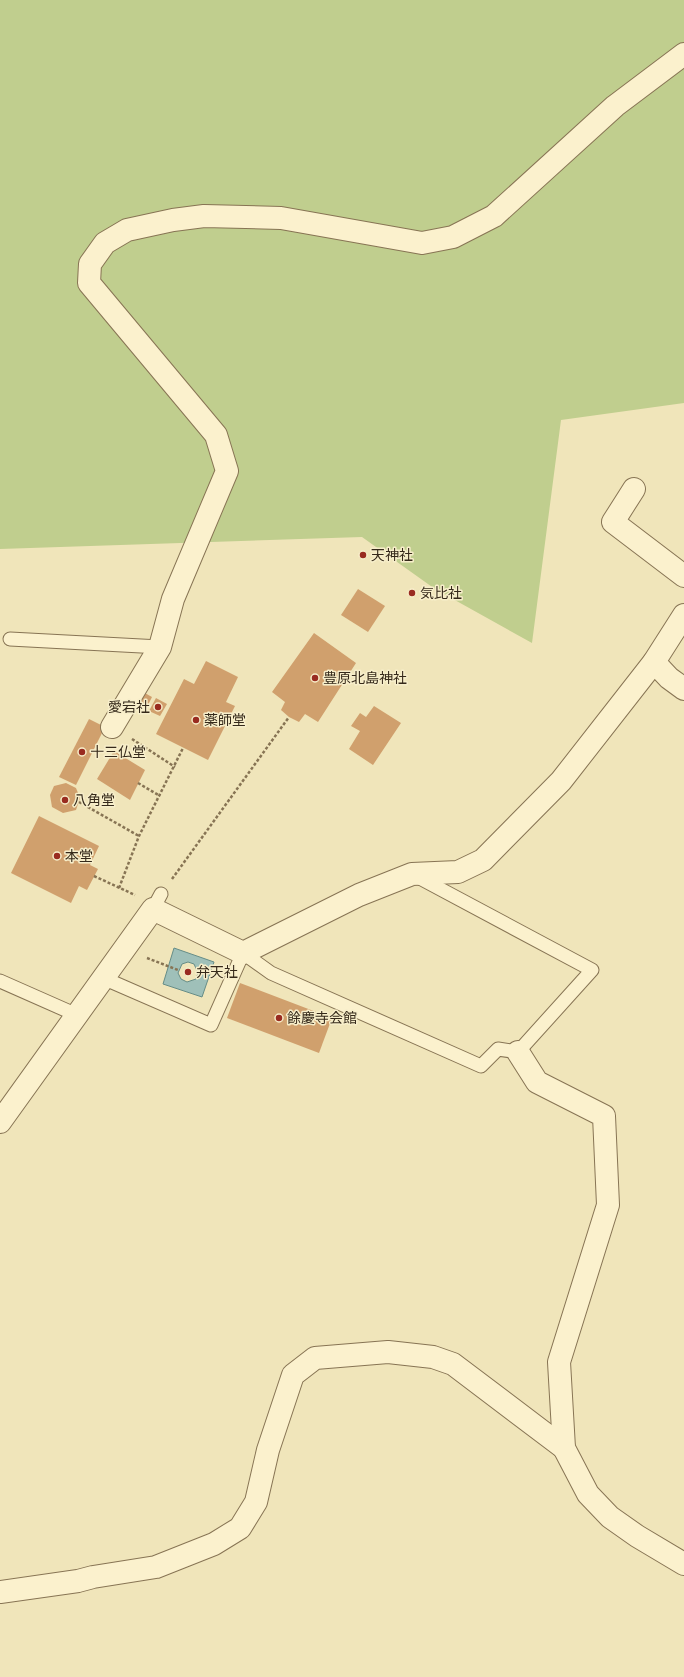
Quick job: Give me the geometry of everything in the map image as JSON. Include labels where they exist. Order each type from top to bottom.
[{"type":"street","points":[[112,727],[160,648],[173,599],[227,472],[216,435],[89,283],[90,264],[105,244],[127,230],[173,220],[204,216],[281,218],[422,243],[453,237],[494,216],[615,106],[684,54]]},
{"type":"street","points":[[634,489],[613,522],[684,576]]},
{"type":"street","points":[[0,1122],[157,901],[243,953],[359,895],[412,874],[458,872],[483,860],[561,781],[654,662],[684,615]]},
{"type":"street","points":[[654,662],[669,678],[684,689]]},
{"type":"street","points":[[518,1052],[537,1082],[604,1116],[608,1205],[559,1362],[564,1448],[588,1494],[610,1518],[684,1564]]},
{"type":"street","points":[[0,1592],[78,1581],[156,1566],[214,1544],[240,1528],[256,1502],[268,1450],[293,1375],[315,1358],[388,1352],[433,1357],[452,1364],[564,1448]]},
{"type":"lane","points":[[10,638],[160,648]]},
{"type":"lane","points":[[103,978],[211,1024],[243,953],[271,973],[481,1066],[498,1048],[518,1052],[592,970],[412,874]]},
{"type":"lane","points":[[0,982],[77,1015]]},
{"type":"path","points":[[94,876],[135,895],[157,901],[289,717]]},
{"type":"path","points":[[112,727],[175,767]]},
{"type":"path","points":[[119,888],[139,836],[175,767],[183,748]]},
{"type":"path","points":[[138,783],[160,796]]},
{"type":"path","points":[[79,802],[139,836]]},
{"type":"path","points":[[169,966],[178,970]]},
{"type":"green space","points":[[0,0],[684,0],[684,403],[561,420],[532,643],[435,589],[362,537],[0,549]]},
{"type":"water","points":[[174,948],[214,962],[202,997],[163,984]],"holes":[[[188,962],[194,964],[198,973],[196,979],[187,982],[181,979],[178,973],[182,964]]]},
{"type":"building","points":[[358,589],[385,606],[368,632],[341,615]]},
{"type":"building","name":"豊原北島神社","points":[[314,633],[356,663],[318,722],[305,714],[299,722],[289,717],[281,710],[285,702],[272,692]]},
{"type":"building","name":"薬師堂","points":[[206,661],[238,677],[226,702],[235,706],[208,760],[156,734],[184,679],[194,684]]},
{"type":"building","points":[[143,692],[152,697],[146,709],[136,703]]},
{"type":"building","name":"愛宕社","points":[[156,698],[167,704],[160,716],[149,711]]},
{"type":"building","points":[[374,706],[401,723],[373,765],[349,749],[360,731],[351,726],[360,713],[366,717]]},
{"type":"building","name":"十三仏堂","points":[[89,719],[105,727],[76,785],[59,777]]},
{"type":"building","points":[[114,751],[145,770],[130,800],[97,779]]},
{"type":"building","name":"八角堂","points":[[66,783],[76,788],[80,798],[76,810],[63,813],[52,807],[50,795],[54,786]]},
{"type":"building","name":"本堂","points":[[39,816],[99,846],[90,865],[98,869],[87,890],[79,886],[71,903],[11,873]]},
{"type":"building","name":"餘慶寺会館","points":[[240,983],[332,1018],[319,1053],[227,1018]]},
{"type":"place","name":"天神社","points":[[363,555]]},
{"type":"place","name":"気比社","points":[[412,593]]},
{"type":"place","name":"豊原北島神社","points":[[315,678]]},
{"type":"place","name":"愛宕社","points":[[158,707]]},
{"type":"place","name":"薬師堂","points":[[196,720]]},
{"type":"place","name":"十三仏堂","points":[[82,752]]},
{"type":"place","name":"八角堂","points":[[65,800]]},
{"type":"place","name":"本堂","points":[[57,856]]},
{"type":"place","name":"弁天社","points":[[188,972]]},
{"type":"place","name":"餘慶寺会館","points":[[279,1018]]}]
